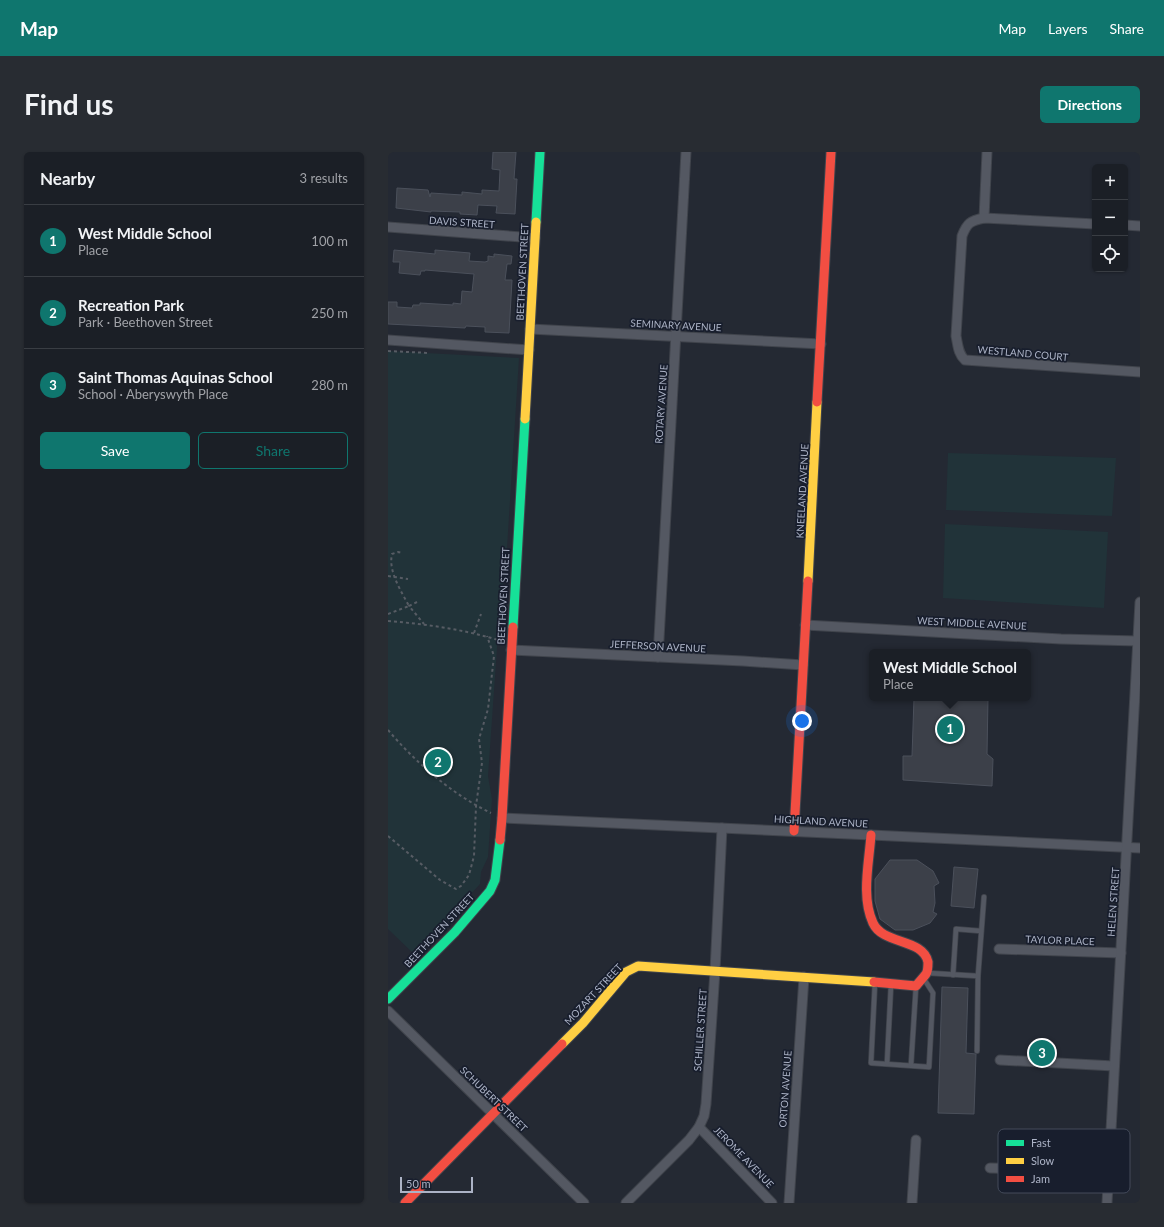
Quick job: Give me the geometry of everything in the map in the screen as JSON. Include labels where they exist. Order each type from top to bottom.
[{"type":"street","name":"BEETHOVEN STREET","points":[[388,999],[455,932],[490,891],[495,880],[502,818],[540,152]]},
{"type":"street","name":"ROTARY AVENUE","points":[[658,657],[686,152]]},
{"type":"street","name":"KNEELAND AVENUE","points":[[794,831],[830,152]]},
{"type":"street","points":[[984,218],[987,152]]},
{"type":"street","name":"WESTLAND COURT","points":[[1092,224],[984,218],[972,220],[962,236],[956,336],[961,356],[965,360],[1140,372]]},
{"type":"street","points":[[1128,225],[1140,226]]},
{"type":"street","name":"DAVIS STREET","points":[[388,227],[535,238]]},
{"type":"street","name":"SEMINARY AVENUE","points":[[530,329],[821,344]]},
{"type":"street","points":[[388,340],[529,350]]},
{"type":"street","name":"HELEN STREET","points":[[1110,1129],[1140,602]]},
{"type":"street","name":"WEST MIDDLE AVENUE","points":[[805,625],[1061,639],[1138,641]]},
{"type":"street","name":"JEFFERSON AVENUE","points":[[511,650],[803,665]]},
{"type":"street","name":"HIGHLAND AVENUE","points":[[502,818],[1140,848]]},
{"type":"street","name":"SCHILLER STREET","points":[[626,1203],[689,1140],[699,1127],[704,1116],[715,971],[722,828]]},
{"type":"street","points":[[871,835],[866,898],[869,913],[874,925],[880,932],[918,948],[924,955],[928,963],[925,975],[916,986]]},
{"type":"street","name":"TAYLOR PLACE","points":[[999,949],[1121,953]]},
{"type":"street","name":"MOZART STREET","points":[[405,1203],[583,1023],[626,972],[638,966],[916,986]]},
{"type":"street","name":"ORTON AVENUE","points":[[789,1203],[804,977]]},
{"type":"street","name":"SCHUBERT STREET","points":[[388,1010],[584,1203]]},
{"type":"street","points":[[1000,1060],[1114,1066]]},
{"type":"street","name":"JEROME AVENUE","points":[[699,1127],[772,1203]]},
{"type":"street","points":[[912,1203],[916,1140]]},
{"type":"street","points":[[990,1168],[998,1168]]},
{"type":"street","name":"HELEN STREET","points":[[1107,1193],[1107,1203]]},
{"type":"lane","points":[[977,1051],[978,976],[984,896]]},
{"type":"lane","points":[[953,975],[956,929],[981,931]]},
{"type":"lane","points":[[875,982],[871,1063],[929,1066],[934,993],[925,975],[978,976]]},
{"type":"lane","points":[[887,1064],[891,983]]},
{"type":"lane","points":[[911,1065],[916,986]]},
{"type":"path","points":[[388,351],[434,354]]},
{"type":"path","points":[[403,553],[398,552],[392,554],[389,560],[395,578],[409,606],[424,624]]},
{"type":"path","points":[[388,576],[408,579]]},
{"type":"path","points":[[388,614],[417,602]]},
{"type":"path","points":[[474,633],[481,614]]},
{"type":"path","points":[[388,621],[424,624],[474,633],[498,640]]},
{"type":"path","points":[[388,836],[440,880],[456,889],[461,886],[469,874],[474,856],[476,806],[482,763],[479,739],[488,709],[494,656],[487,636]]},
{"type":"path","points":[[388,730],[405,750],[438,778],[476,806],[502,818]]},
{"type":"shaded area","points":[[388,351],[519,358],[506,564],[499,620],[488,776],[492,799],[488,857],[481,872],[480,884],[415,955],[388,929]]},
{"type":"shaded area","points":[[948,453],[1116,458],[1112,516],[946,510]]},
{"type":"shaded area","points":[[945,524],[1108,532],[1104,608],[943,598]]},
{"type":"building","points":[[493,152],[516,152],[514,179],[517,179],[515,214],[496,213],[497,206],[478,205],[477,215],[460,214],[460,212],[431,212],[396,208],[397,188],[428,190],[430,197],[431,193],[462,195],[462,192],[482,194],[482,190],[499,191],[500,170],[492,169]]},
{"type":"building","points":[[394,250],[435,254],[435,250],[470,253],[469,261],[485,262],[488,261],[488,256],[494,257],[494,254],[512,256],[511,264],[507,264],[505,280],[512,280],[509,333],[485,332],[485,327],[466,326],[465,328],[388,324],[388,302],[397,302],[397,307],[412,308],[413,305],[420,305],[420,303],[461,304],[462,291],[472,292],[474,274],[425,270],[421,271],[420,275],[399,273],[400,262],[393,262]]},
{"type":"building","points":[[914,701],[988,701],[987,754],[993,759],[992,786],[903,780],[903,756],[912,756]]},
{"type":"building","points":[[890,860],[917,860],[933,871],[939,883],[934,886],[935,903],[933,912],[937,914],[930,923],[913,930],[895,930],[880,919],[875,901],[875,879]]},
{"type":"building","points":[[954,867],[978,869],[974,908],[951,906]]},
{"type":"building","points":[[942,987],[968,988],[966,1053],[976,1054],[974,1114],[938,1113]]},
{"type":"traffic: fast","points":[[536,222],[540,152]]},
{"type":"traffic: fast","points":[[513,627],[525,419]]},
{"type":"traffic: fast","points":[[388,999],[455,932],[490,891],[495,880],[500,840]]},
{"type":"traffic: slow","points":[[525,419],[536,222]]},
{"type":"traffic: slow","points":[[808,581],[817,402]]},
{"type":"traffic: slow","points":[[562,1044],[583,1023],[626,972],[638,966],[874,982]]},
{"type":"traffic: jam","points":[[817,402],[831,152]]},
{"type":"traffic: jam","points":[[794,831],[808,581]]},
{"type":"traffic: jam","points":[[500,840],[513,627]]},
{"type":"traffic: jam","points":[[871,835],[867,880],[867,902],[873,923],[878,930],[885,935],[919,949],[925,954],[928,962],[927,973],[916,986],[874,982]]},
{"type":"traffic: jam","points":[[405,1203],[562,1044]]},
{"type":"place","name":"West Middle School","points":[[950,729]]},
{"type":"place","name":"Recreation Park","points":[[438,762]]},
{"type":"place","name":"Saint Thomas Aquinas School","points":[[1042,1053]]}]
